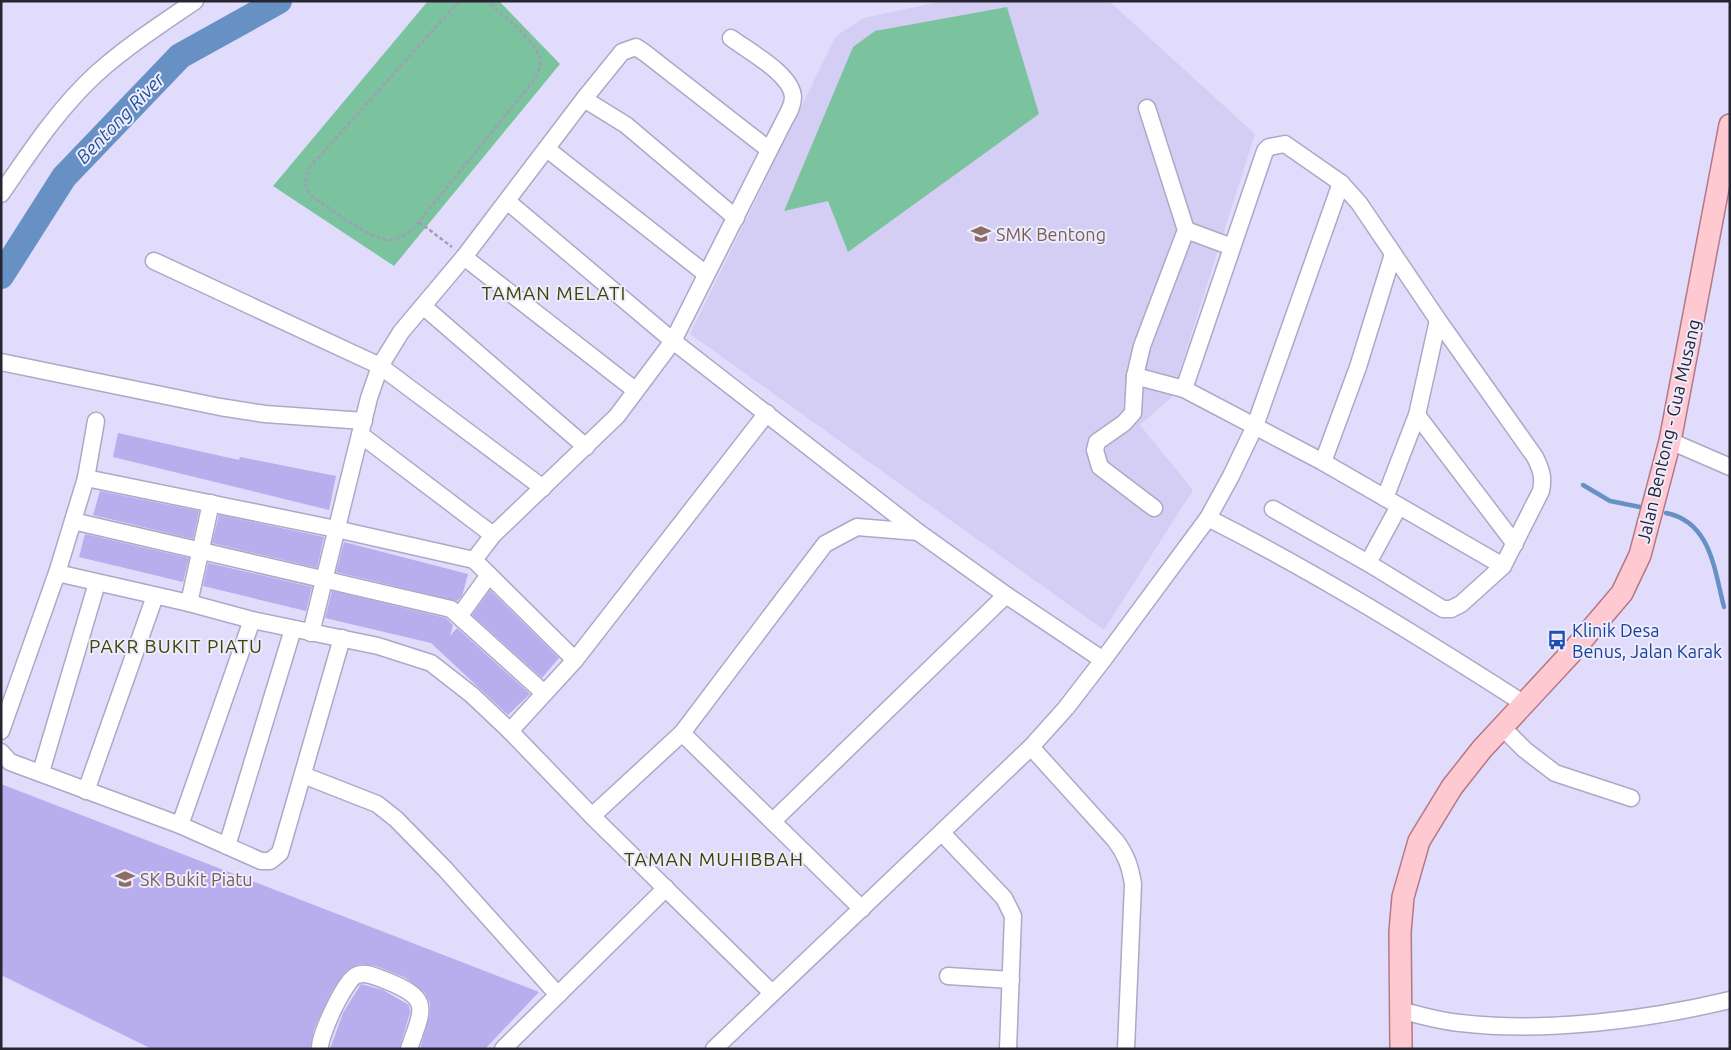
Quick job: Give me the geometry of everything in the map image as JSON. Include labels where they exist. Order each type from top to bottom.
[{"type":"main road","name":"Jalan Bentong - Gua Musang","points":[[1401,1049],[1400,932],[1403,897],[1416,850],[1434,813],[1452,787],[1523,703],[1590,631],[1622,593],[1640,555],[1670,441],[1730,125]]},
{"type":"street","points":[[1,194],[46,129],[96,75],[142,37],[195,1]]},
{"type":"street","points":[[474,560],[492,535],[617,416],[673,341],[736,218],[768,149],[792,104],[793,94],[783,76],[731,38]]},
{"type":"street","points":[[311,633],[362,428],[380,366],[401,332],[464,257],[622,52],[636,47],[768,149]]},
{"type":"street","points":[[584,99],[626,125],[736,218]]},
{"type":"street","points":[[1147,108],[1186,230],[1142,346],[1135,376],[1133,413],[1124,423],[1097,442],[1095,450],[1100,467],[1154,508]]},
{"type":"street","points":[[1184,390],[1265,151],[1269,146],[1285,144],[1341,183],[1359,203],[1438,320],[1535,457],[1542,470],[1544,481],[1541,491],[1503,566],[1462,604],[1443,610],[1368,563],[1273,509]]},
{"type":"street","points":[[547,149],[706,274]]},
{"type":"street","points":[[714,1049],[1031,747],[1066,708],[1208,518],[1255,426],[1341,183]]},
{"type":"street","points":[[507,202],[673,341],[918,532],[1006,595],[1103,660]]},
{"type":"street","points":[[1186,230],[1232,246]]},
{"type":"street","points":[[1323,462],[1358,367],[1393,254]]},
{"type":"street","points":[[464,257],[635,390]]},
{"type":"street","points":[[154,261],[380,366],[543,488]]},
{"type":"street","points":[[423,306],[586,447]]},
{"type":"street","points":[[1368,563],[1392,502],[1417,415],[1438,320]]},
{"type":"street","points":[[1,362],[220,407],[362,428],[492,535]]},
{"type":"street","points":[[1135,376],[1184,390],[1255,426],[1323,462],[1503,566]]},
{"type":"street","points":[[510,731],[575,660],[767,413]]},
{"type":"street","points":[[1417,415],[1515,544]]},
{"type":"street","points":[[1,731],[58,574],[86,478],[96,421]]},
{"type":"street","points":[[1670,441],[1730,467]]},
{"type":"street","points":[[86,478],[336,529],[474,560],[575,660]]},
{"type":"street","points":[[189,603],[212,503]]},
{"type":"street","points":[[1208,518],[1263,546],[1381,613],[1523,703]]},
{"type":"street","points":[[74,520],[201,552],[441,605],[460,615],[544,693]]},
{"type":"street","points":[[592,816],[682,733],[825,544],[857,528],[918,532]]},
{"type":"street","points":[[58,574],[189,603],[252,620],[399,651],[431,663],[465,689],[510,731],[592,816],[772,993]]},
{"type":"street","points":[[460,615],[489,575]]},
{"type":"street","points":[[41,772],[98,583]]},
{"type":"street","points":[[773,821],[1006,595]]},
{"type":"street","points":[[86,791],[155,596]]},
{"type":"street","points":[[180,826],[252,620]]},
{"type":"street","points":[[227,846],[293,629]]},
{"type":"street","points":[[1,752],[10,762],[41,772],[180,826],[261,861],[275,858],[280,853],[342,638]]},
{"type":"street","points":[[1502,727],[1525,750],[1555,773],[1631,798]]},
{"type":"street","points":[[682,733],[862,909]]},
{"type":"street","points":[[1031,747],[1127,857],[1133,884],[1126,1049]]},
{"type":"street","points":[[303,776],[377,804],[396,819],[451,875],[558,995]]},
{"type":"street","points":[[942,833],[992,884],[1010,907],[1014,929],[1008,1049]]},
{"type":"street","points":[[503,1049],[666,888]]},
{"type":"street","points":[[320,1049],[323,1034],[348,981],[362,974],[371,975],[410,990],[417,997],[420,1016],[409,1049]]},
{"type":"street","points":[[948,976],[1011,980]]},
{"type":"street","points":[[1400,1010],[1458,1023],[1542,1027],[1654,1014],[1730,1000]]},
{"type":"path","points":[[459,1],[310,167],[304,179],[305,189],[311,196],[377,238],[391,240],[402,237],[419,222],[534,80],[540,69],[540,59],[530,42],[487,1]]},
{"type":"path","points":[[419,222],[464,257]]},
{"type":"shaded area","name":"SMK Bentong","points":[[943,1],[1109,1],[1255,134],[1171,398],[1140,425],[1193,490],[1104,630],[690,334],[836,36],[864,18]]},
{"type":"green space","points":[[428,1],[499,1],[560,64],[394,266],[273,186]]},
{"type":"green space","points":[[1007,7],[1039,114],[848,252],[828,201],[784,211],[853,47],[875,31]]},
{"type":"building","points":[[118,433],[239,460],[240,457],[336,476],[329,510],[113,457]]},
{"type":"building","points":[[100,491],[199,511],[193,539],[93,515]]},
{"type":"building","points":[[219,515],[324,537],[317,568],[212,543]]},
{"type":"building","points":[[85,534],[189,558],[183,582],[79,557]]},
{"type":"building","points":[[344,542],[468,574],[462,596],[457,601],[336,572]]},
{"type":"building","points":[[208,563],[312,587],[306,611],[203,586]]},
{"type":"building","points":[[490,590],[559,658],[542,678],[472,615]]},
{"type":"building","points":[[332,591],[446,618],[453,625],[450,636],[457,628],[530,694],[508,715],[431,643],[325,618]]},
{"type":"building","name":"SK Bukit Piatu","points":[[1,784],[539,992],[485,1049],[420,1049],[430,1014],[430,1003],[425,993],[406,978],[376,966],[360,964],[346,971],[331,992],[314,1029],[310,1049],[152,1049],[1,975]]},
{"type":"building","points":[[361,984],[383,990],[409,1005],[410,1013],[399,1049],[330,1049],[343,1013]]},
{"type":"waterway","name":"Bentong River","points":[[1,276],[64,177],[180,56],[279,1]]},
{"type":"waterway","points":[[1583,485],[1610,501],[1640,507]]},
{"type":"waterway","points":[[1666,513],[1681,518],[1693,526],[1701,537],[1713,563],[1724,607]]},
{"type":"place","name":"SMK Bentong","points":[[981,234]]},
{"type":"place","name":"Klinik Desa Benus, Jalan Karak","points":[[1557,640]]},
{"type":"place","name":"SK Bukit Piatu","points":[[125,879]]},
{"type":"district","name":"TAMAN MELATI","points":[[554,293]]},
{"type":"district","name":"PAKR BUKIT PIATU","points":[[176,646]]},
{"type":"district","name":"TAMAN MUHIBBAH","points":[[714,859]]}]
